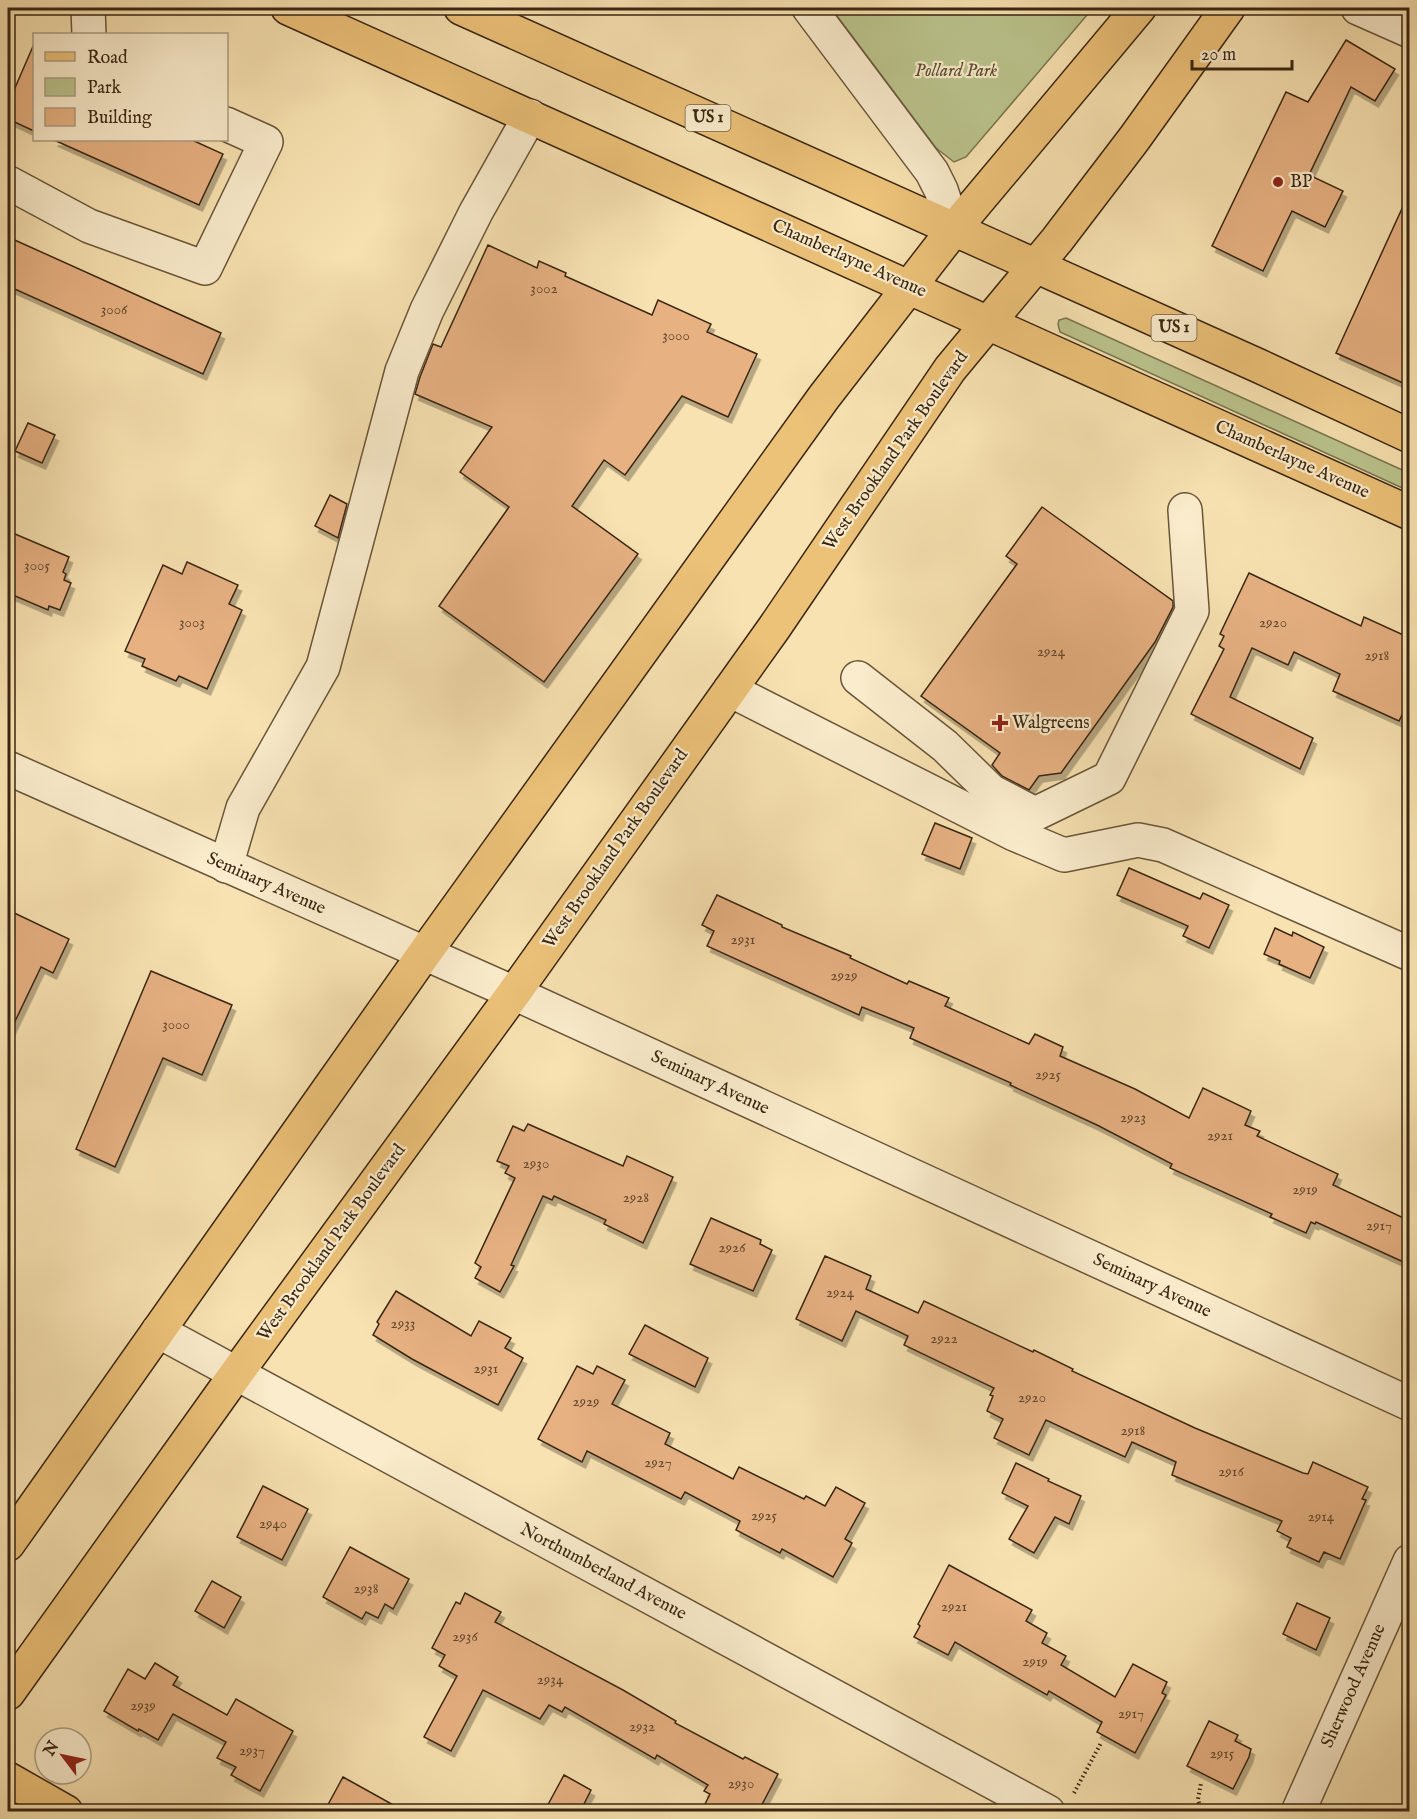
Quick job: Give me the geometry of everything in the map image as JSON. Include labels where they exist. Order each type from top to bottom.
[{"type":"main road","name":"Chamberlayne Avenue","points":[[288,8],[1410,513]]},
{"type":"main road","name":"US 1","points":[[461,8],[1410,436]]},
{"type":"main road","points":[[8,1544],[424,954],[824,397],[954,229],[1138,8]]},
{"type":"main road","name":"West Brookland Park Boulevard","points":[[8,1693],[730,690],[950,369],[1035,266],[1134,139],[1228,8]]},
{"type":"main road","points":[[8,1779],[66,1812]]},
{"type":"street","points":[[88,8],[89,33]]},
{"type":"street","points":[[809,8],[932,172],[941,190],[954,229]]},
{"type":"street","points":[[1358,8],[1410,31]]},
{"type":"street","points":[[226,866],[243,808],[323,667],[402,371],[428,310],[476,212],[530,116]]},
{"type":"street","points":[[9,183],[89,226],[205,268],[266,142],[228,125]]},
{"type":"street","points":[[858,678],[945,746],[991,791],[1035,814],[1109,778],[1192,611],[1185,510]]},
{"type":"street","points":[[730,690],[1014,834],[1064,855],[1138,840],[1163,845],[1410,954]]},
{"type":"street","name":"Seminary Avenue","points":[[8,768],[514,993],[1410,1404]]},
{"type":"street","name":"Northumberland Avenue","points":[[158,1331],[1048,1812]]},
{"type":"street","name":"Sherwood Avenue","points":[[1298,1812],[1410,1561]]},
{"type":"path","points":[[1075,1792],[1101,1743]]},
{"type":"path","points":[[1201,1783],[1198,1799],[1201,1812]]},
{"type":"green space","name":"Pollard Park","points":[[831,8],[1093,8],[966,157],[954,162],[936,148]]},
{"type":"green space","points":[[1066,318],[1409,473],[1409,491],[1060,332],[1059,320]]},
{"type":"building","points":[[1346,40],[1395,69],[1375,101],[1351,87],[1309,175],[1343,191],[1325,227],[1292,211],[1263,271],[1212,246],[1286,92],[1308,102]]},
{"type":"building","points":[[33,46],[33,131],[8,119],[8,104]]},
{"type":"building","points":[[56,141],[194,141],[223,154],[199,205]]},
{"type":"building","points":[[1410,191],[1410,369],[1403,383],[1336,353]]},
{"type":"building","points":[[8,237],[221,333],[203,374],[8,286]]},
{"type":"building","points":[[488,245],[537,268],[539,261],[566,273],[565,276],[652,315],[658,300],[711,324],[707,332],[757,354],[728,417],[682,396],[625,475],[604,460],[572,506],[638,554],[544,682],[439,606],[509,507],[460,472],[492,427],[415,394],[433,344],[441,347]]},
{"type":"building","points":[[28,423],[55,435],[42,463],[15,451]]},
{"type":"building","points":[[330,495],[347,504],[338,538],[315,526]]},
{"type":"building","name":"Walgreens","points":[[1042,507],[1173,601],[1173,607],[1155,642],[1061,773],[1039,776],[1029,790],[1002,776],[992,765],[1000,753],[921,696],[1017,564],[1006,556]]},
{"type":"building","points":[[8,531],[69,557],[63,572],[66,574],[64,580],[71,583],[60,610],[49,606],[48,610],[8,593]]},
{"type":"building","points":[[187,562],[238,585],[229,604],[242,610],[207,689],[179,676],[176,681],[142,666],[145,659],[125,651],[163,565],[182,574]]},
{"type":"building","points":[[1249,573],[1361,626],[1364,617],[1410,638],[1410,699],[1399,721],[1333,691],[1340,674],[1294,652],[1288,665],[1252,648],[1230,697],[1313,738],[1300,769],[1191,714],[1224,649],[1219,646],[1224,636],[1220,634]]},
{"type":"building","points":[[935,823],[972,838],[960,869],[922,854]]},
{"type":"building","points":[[1129,868],[1200,899],[1203,893],[1229,905],[1209,948],[1183,936],[1188,926],[1117,895]]},
{"type":"building","points":[[717,895],[907,984],[909,981],[949,998],[945,1006],[1029,1044],[1035,1034],[1063,1047],[1060,1056],[1135,1089],[1189,1118],[1203,1088],[1251,1111],[1245,1125],[1260,1131],[1257,1136],[1338,1174],[1333,1185],[1410,1221],[1410,1265],[1316,1222],[1315,1224],[1311,1222],[1306,1233],[1270,1217],[1272,1214],[1170,1168],[1172,1164],[1097,1125],[1010,1085],[1011,1083],[910,1038],[914,1028],[862,1007],[859,1015],[707,946],[714,931],[702,925]]},
{"type":"building","points":[[8,910],[69,939],[53,973],[41,967],[8,1036]]},
{"type":"building","points":[[1275,928],[1292,936],[1293,932],[1324,947],[1310,978],[1279,964],[1280,961],[1264,954]]},
{"type":"building","points":[[151,971],[232,1005],[202,1075],[163,1058],[115,1167],[76,1149]]},
{"type":"building","points":[[528,1124],[623,1166],[627,1156],[673,1177],[643,1243],[604,1224],[606,1220],[554,1196],[552,1200],[543,1196],[511,1265],[514,1266],[500,1292],[475,1278],[481,1267],[475,1263],[515,1178],[505,1173],[509,1166],[497,1161],[513,1126],[524,1131]]},
{"type":"building","points":[[711,1218],[761,1240],[760,1244],[772,1250],[753,1291],[690,1264]]},
{"type":"building","points":[[825,1256],[871,1276],[866,1289],[918,1313],[924,1301],[1033,1352],[1034,1350],[1073,1369],[1072,1371],[1195,1428],[1303,1473],[1308,1474],[1313,1462],[1368,1487],[1362,1499],[1366,1500],[1340,1559],[1324,1552],[1319,1562],[1287,1547],[1291,1538],[1277,1531],[1282,1521],[1172,1475],[1176,1462],[1132,1442],[1125,1457],[1046,1420],[1029,1455],[994,1438],[1003,1419],[987,1411],[994,1388],[904,1345],[908,1336],[856,1311],[842,1341],[796,1319]]},
{"type":"building","points":[[396,1291],[471,1336],[479,1321],[511,1338],[505,1348],[523,1358],[498,1405],[412,1359],[373,1335],[379,1324],[377,1322]]},
{"type":"building","points":[[645,1325],[708,1358],[695,1387],[629,1354]]},
{"type":"building","points":[[577,1366],[593,1374],[597,1366],[625,1380],[612,1404],[670,1433],[665,1444],[733,1479],[739,1467],[804,1499],[806,1496],[825,1506],[836,1487],[865,1503],[845,1539],[852,1543],[833,1577],[782,1549],[780,1553],[736,1530],[740,1521],[685,1492],[681,1499],[587,1451],[582,1462],[538,1439]]},
{"type":"building","points":[[1016,1463],[1081,1496],[1069,1524],[1055,1517],[1034,1553],[1009,1539],[1028,1506],[1002,1493]]},
{"type":"building","points":[[263,1486],[308,1509],[282,1560],[237,1537]]},
{"type":"building","points":[[350,1547],[409,1579],[393,1609],[385,1604],[378,1618],[366,1612],[362,1619],[323,1597]]},
{"type":"building","points":[[949,1565],[1032,1610],[1026,1621],[1047,1633],[1042,1643],[1066,1656],[1061,1665],[1115,1697],[1133,1664],[1167,1682],[1162,1693],[1166,1695],[1135,1753],[1097,1732],[1102,1722],[1049,1691],[1047,1695],[955,1642],[948,1655],[914,1637],[920,1626],[918,1624]]},
{"type":"building","points":[[212,1581],[241,1597],[224,1628],[195,1611]]},
{"type":"building","points":[[465,1593],[501,1612],[495,1622],[623,1690],[676,1721],[675,1723],[743,1759],[745,1757],[778,1774],[758,1812],[701,1812],[710,1794],[704,1791],[708,1785],[657,1755],[655,1759],[565,1707],[562,1712],[549,1705],[540,1719],[483,1690],[451,1751],[424,1737],[457,1676],[439,1666],[445,1655],[432,1648],[456,1602],[460,1604]]},
{"type":"building","points":[[1297,1603],[1330,1618],[1316,1650],[1283,1634]]},
{"type":"building","points":[[155,1663],[178,1677],[173,1685],[227,1715],[236,1699],[293,1731],[260,1791],[231,1775],[236,1767],[217,1758],[226,1742],[173,1714],[158,1740],[104,1711],[128,1669],[145,1679]]},
{"type":"building","points":[[1209,1721],[1238,1735],[1235,1741],[1251,1749],[1233,1789],[1187,1766]]},
{"type":"building","points":[[564,1775],[591,1790],[580,1812],[544,1812]]},
{"type":"building","points":[[343,1777],[406,1812],[324,1812]]},
{"type":"place","name":"BP","points":[[1278,182]]},
{"type":"place","name":"Walgreens","points":[[1000,723]]}]
